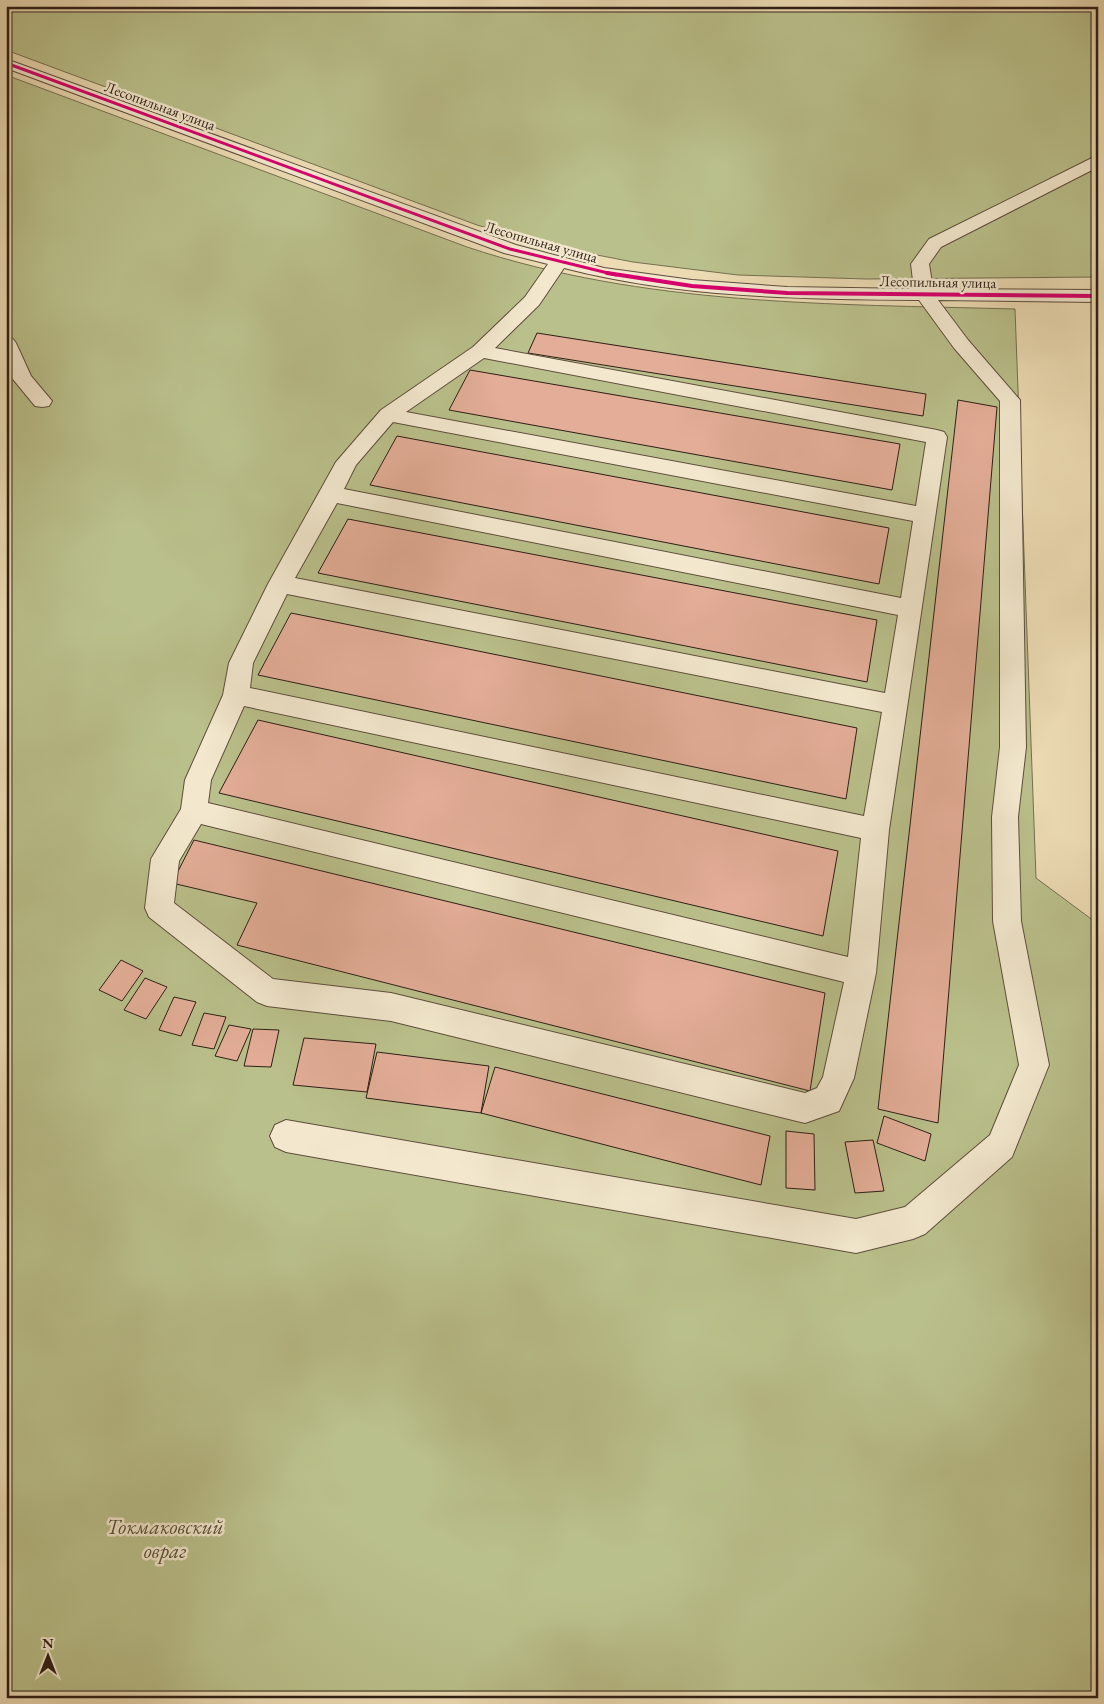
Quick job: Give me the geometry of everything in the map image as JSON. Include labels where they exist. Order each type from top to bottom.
[{"type":"street","name":"Лесопильная улица","points":[[11,70],[510,249],[604,272],[692,286],[786,293],[1098,296]]},
{"type":"street","points":[[286,1136],[856,1236],[913,1222],[1001,1146],[1034,1065],[1008,920],[1005,817],[1012,747],[1010,400],[961,344],[924,294],[920,264],[935,243],[1098,160]]},
{"type":"street","points":[[480,351],[936,437],[911,609],[874,830],[861,973],[838,1078],[828,1100],[805,1108],[391,1007],[267,992],[159,908],[165,859],[194,811],[198,780],[236,695],[241,663],[280,584],[347,462],[388,415],[480,351],[532,301],[559,262]]},
{"type":"street","points":[[6,343],[22,378],[42,401]]},
{"type":"street","points":[[388,415],[924,515]]},
{"type":"street","points":[[331,494],[911,609]]},
{"type":"street","points":[[280,584],[895,705]]},
{"type":"street","points":[[236,695],[874,830]]},
{"type":"street","points":[[194,811],[861,973]]},
{"type":"green space","points":[[6,6],[1098,6],[1098,277],[866,279],[738,275],[633,262],[551,246],[477,225],[6,50]]},
{"type":"green space","name":"Токмаковский овраг","points":[[6,75],[467,247],[534,266],[601,281],[738,298],[877,306],[1015,309],[1036,878],[1098,924],[1098,1698],[6,1698]]},
{"type":"building","points":[[537,333],[926,394],[923,416],[528,353]]},
{"type":"building","points":[[470,370],[900,444],[892,490],[449,410]]},
{"type":"building","points":[[958,400],[997,407],[938,1123],[878,1109]]},
{"type":"building","points":[[397,436],[889,528],[879,584],[370,485]]},
{"type":"building","points":[[348,519],[877,620],[867,682],[318,573]]},
{"type":"building","points":[[291,613],[857,728],[846,799],[258,675]]},
{"type":"building","points":[[258,720],[838,851],[823,936],[219,793]]},
{"type":"building","points":[[194,840],[825,993],[810,1091],[237,945],[257,903],[172,883]]},
{"type":"building","points":[[121,960],[143,971],[122,1001],[99,990]]},
{"type":"building","points":[[145,978],[167,987],[146,1019],[124,1010]]},
{"type":"building","points":[[174,997],[196,1002],[181,1036],[159,1030]]},
{"type":"building","points":[[204,1013],[226,1017],[214,1049],[192,1045]]},
{"type":"building","points":[[229,1025],[251,1029],[237,1061],[215,1056]]},
{"type":"building","points":[[253,1029],[279,1030],[271,1067],[244,1066]]},
{"type":"building","points":[[304,1038],[376,1044],[367,1092],[293,1085]]},
{"type":"building","points":[[377,1052],[489,1066],[481,1113],[366,1098]]},
{"type":"building","points":[[495,1067],[770,1136],[761,1185],[481,1113]]},
{"type":"building","points":[[884,1116],[931,1134],[925,1161],[877,1143]]},
{"type":"building","points":[[786,1131],[814,1134],[815,1190],[786,1188]]},
{"type":"building","points":[[873,1140],[884,1191],[855,1193],[845,1142]]},
{"type":"cycle path","points":[[6,63],[510,249],[604,273],[692,286],[787,293],[1098,296]]}]
